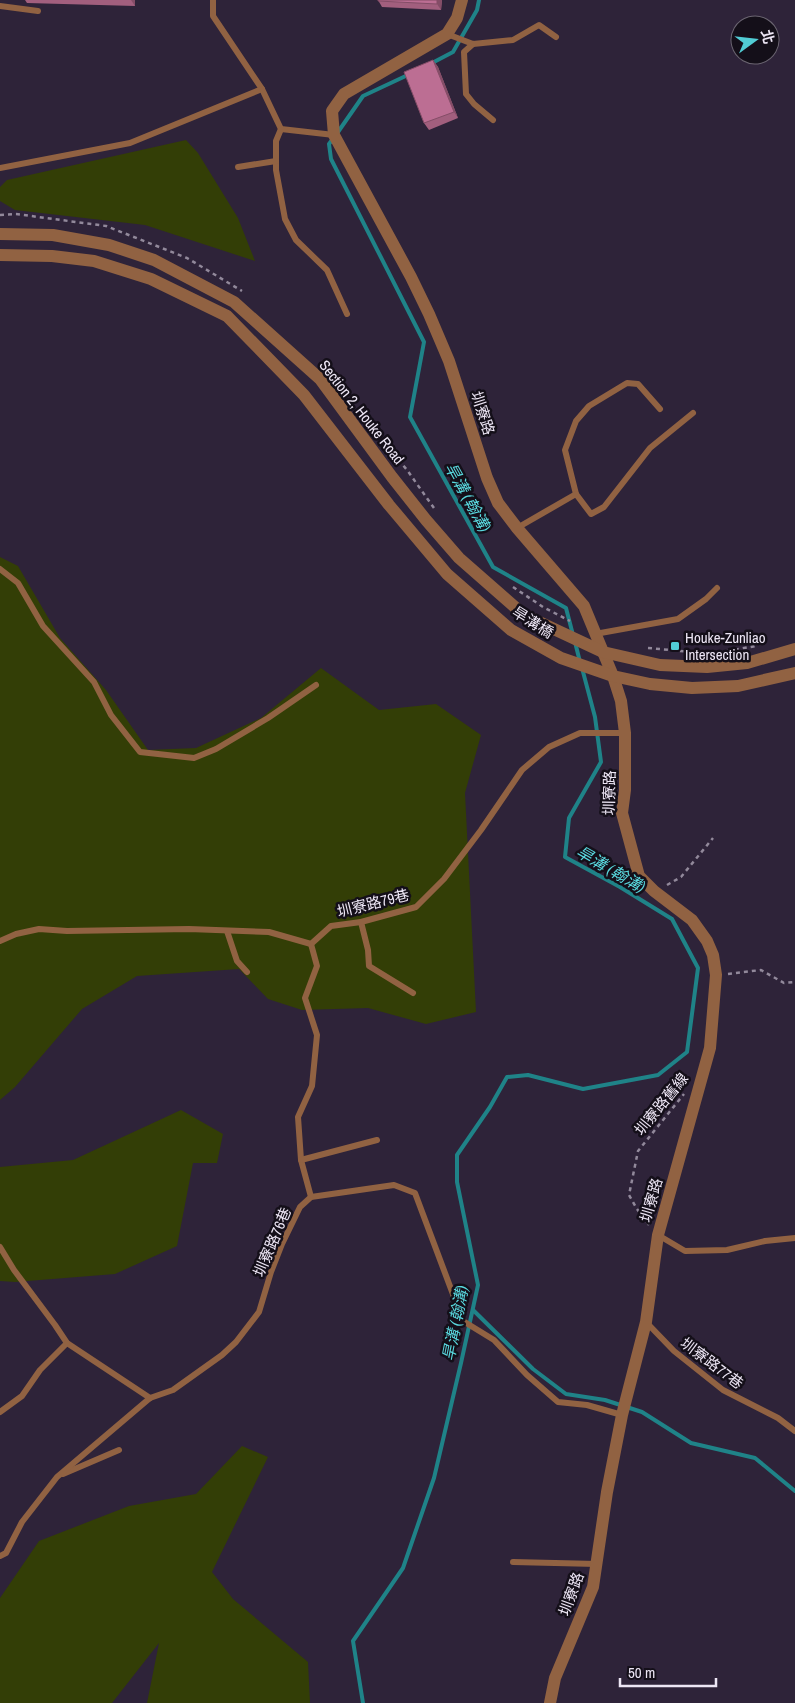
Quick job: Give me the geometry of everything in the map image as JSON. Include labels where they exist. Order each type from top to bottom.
[{"type":"street","points":[[447,34],[457,18],[462,0]]},
{"type":"street","name":"圳寮路","points":[[447,34],[344,94],[332,112],[334,135],[411,276],[429,314],[449,361],[487,478],[498,503],[584,606],[613,676],[621,701],[625,733],[622,813],[640,876],[654,891],[692,920],[707,941],[713,955],[716,975],[710,1048],[706,1068],[658,1236],[646,1322],[622,1416],[607,1492],[598,1564],[593,1587],[555,1678],[550,1703]]},
{"type":"street","name":"Section 2, Houke Road","points":[[0,234],[53,235],[109,245],[154,260],[234,302],[320,379],[392,477],[459,558]]},
{"type":"street","name":"旱溝橋","points":[[0,255],[52,256],[94,261],[152,279],[227,316],[304,395],[389,505],[447,574],[511,630],[561,658],[613,676]]},
{"type":"street","name":"旱溝橋","points":[[459,558],[524,615],[603,652]]},
{"type":"street","points":[[603,652],[660,665],[707,667],[747,663],[795,649]]},
{"type":"street","points":[[613,676],[650,684],[692,688],[738,686],[795,673]]},
{"type":"lane","points":[[213,0],[213,16],[262,89],[281,129],[276,141],[276,170],[285,219],[296,240],[327,270],[347,314]]},
{"type":"lane","points":[[0,6],[38,11]]},
{"type":"lane","points":[[447,34],[473,44],[513,40],[539,25],[556,37]]},
{"type":"lane","points":[[473,44],[464,52],[466,94],[474,104],[493,120]]},
{"type":"lane","points":[[0,168],[130,143],[262,89]]},
{"type":"lane","points":[[281,129],[334,135]]},
{"type":"lane","points":[[238,167],[276,161]]},
{"type":"lane","points":[[660,409],[638,384],[627,382],[589,406],[576,421],[565,450],[576,494],[591,514],[604,507],[650,448],[693,413]]},
{"type":"lane","points":[[517,528],[576,494]]},
{"type":"lane","points":[[0,570],[18,583],[43,626],[94,682],[111,714],[140,752],[194,758],[216,749],[268,718],[316,685]]},
{"type":"lane","points":[[595,634],[678,619],[706,599],[717,588]]},
{"type":"lane","name":"圳寮路79巷","points":[[311,944],[331,926],[361,922],[416,908],[444,879],[481,830],[522,770],[549,747],[580,734],[625,733]]},
{"type":"lane","points":[[361,922],[368,950],[368,966],[414,993]]},
{"type":"lane","points":[[0,941],[16,934],[39,929],[66,931],[189,929],[269,932],[311,944],[317,966],[305,998],[317,1035],[312,1086],[298,1117],[301,1160],[311,1197]]},
{"type":"lane","points":[[228,931],[237,962],[247,972]]},
{"type":"lane","points":[[301,1160],[377,1140]]},
{"type":"lane","name":"圳寮路76巷","points":[[0,1556],[6,1553],[22,1522],[57,1477],[150,1398],[173,1390],[222,1355],[236,1342],[259,1312],[282,1244],[300,1207],[311,1197],[394,1185],[415,1193],[463,1321],[494,1340],[527,1375],[558,1402],[587,1405],[622,1416]]},
{"type":"lane","points":[[658,1236],[685,1251],[727,1250],[765,1241],[795,1238]]},
{"type":"lane","points":[[0,1247],[14,1270],[56,1325],[67,1343],[150,1398]]},
{"type":"lane","name":"圳寮路77巷","points":[[646,1322],[674,1351],[723,1390],[778,1418],[795,1431]]},
{"type":"lane","points":[[0,1412],[22,1396],[40,1370],[67,1343]]},
{"type":"lane","points":[[57,1477],[119,1450]]},
{"type":"lane","points":[[513,1562],[598,1564]]},
{"type":"path","points":[[0,215],[16,214],[106,226],[187,258],[248,296]]},
{"type":"path","points":[[377,434],[407,470],[438,513]]},
{"type":"path","points":[[506,582],[543,607],[595,634]]},
{"type":"path","points":[[721,652],[757,646]]},
{"type":"path","points":[[646,648],[702,653]]},
{"type":"path","points":[[654,891],[681,877],[713,838]]},
{"type":"path","points":[[716,975],[761,970],[784,983],[795,982]]},
{"type":"path","name":"圳寮路舊線","points":[[658,1236],[637,1209],[629,1195],[631,1180],[638,1151],[689,1088]]},
{"type":"green space","points":[[186,140],[198,153],[238,218],[255,261],[145,225],[15,210],[0,201],[0,187],[7,180]]},
{"type":"green space","points":[[0,557],[18,566],[60,638],[106,690],[148,750],[196,748],[261,718],[321,668],[379,710],[436,704],[481,735],[465,793],[476,1012],[426,1024],[368,1008],[302,1010],[268,999],[239,969],[137,976],[82,1009],[15,1087],[0,1100]]},
{"type":"green space","points":[[181,1110],[223,1134],[217,1163],[193,1163],[177,1246],[115,1274],[15,1282],[0,1281],[0,1167],[73,1160]]},
{"type":"green space","points":[[242,1446],[268,1457],[212,1572],[233,1599],[308,1662],[310,1703],[147,1703],[159,1643],[112,1703],[0,1703],[0,1598],[39,1541],[129,1506],[196,1494]]},
{"type":"building","points":[[437,0],[437,4],[378,1]]},
{"type":"building","points":[[433,60],[454,112],[424,123],[404,72]]},
{"type":"waterway","name":"旱溝 (翰溝)","points":[[432,63],[453,52],[477,10],[479,0]]},
{"type":"waterway","name":"旱溝 (翰溝)","points":[[338,132],[363,96],[410,74]]},
{"type":"waterway","name":"旱溝 (翰溝)","points":[[332,140],[329,144],[331,159],[424,342],[410,417],[493,567],[566,608],[573,635]]},
{"type":"waterway","name":"旱溝 (翰溝)","points":[[575,642],[580,662]]},
{"type":"waterway","name":"旱溝 (翰溝)","points":[[363,1703],[353,1641],[403,1568],[434,1478],[478,1285],[457,1182],[457,1155],[490,1107],[507,1077],[528,1075],[583,1089],[658,1075],[687,1052],[698,968],[672,919],[620,887],[565,857],[569,818],[601,762],[595,717],[582,668]]},
{"type":"waterway","points":[[473,1310],[533,1369],[566,1394],[605,1400],[642,1412],[691,1443],[755,1458],[795,1491]]},
{"type":"place","name":"Houke-Zunliao Intersection","points":[[675,646]]}]
